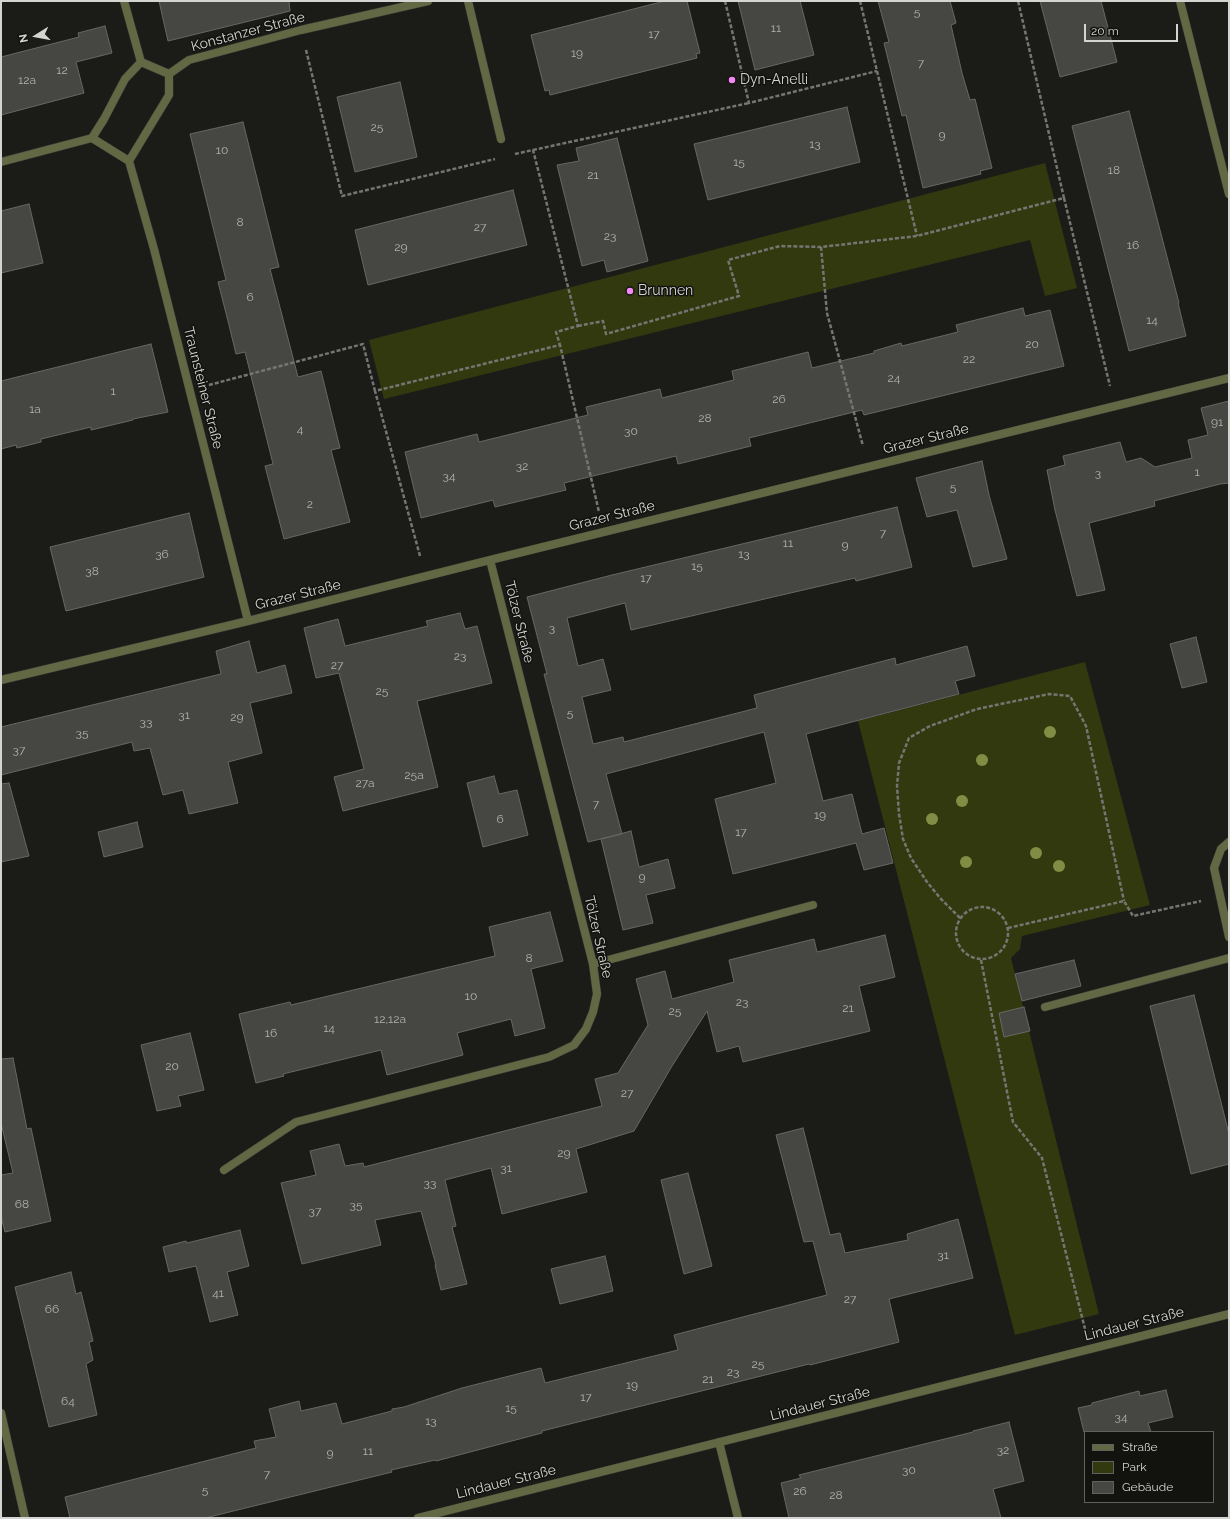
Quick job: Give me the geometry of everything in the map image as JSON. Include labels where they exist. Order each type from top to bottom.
[{"type":"street","points":[[124,1],[141,62]]},
{"type":"street","name":"Konstanzer Straße","points":[[169,74],[190,60],[301,30],[428,1]]},
{"type":"street","points":[[468,1],[501,139]]},
{"type":"street","points":[[1180,1],[1229,194]]},
{"type":"street","points":[[92,138],[129,161],[169,95],[169,74],[141,62]]},
{"type":"street","points":[[1,162],[92,138],[125,79],[141,62]]},
{"type":"street","name":"Traunsteiner Straße","points":[[129,161],[154,249],[248,621]]},
{"type":"street","name":"Grazer Straße","points":[[1,680],[248,621],[868,466],[1229,378]]},
{"type":"street","name":"Tölzer Straße","points":[[224,1170],[296,1122],[549,1057],[574,1045],[586,1029],[593,1012],[597,994],[593,964],[490,560]]},
{"type":"street","points":[[1229,842],[1221,849],[1214,868],[1229,938]]},
{"type":"street","points":[[593,964],[812,905]]},
{"type":"street","points":[[1045,1007],[1229,958]]},
{"type":"street","name":"Lindauer Straße","points":[[418,1518],[1229,1314]]},
{"type":"street","points":[[1,1413],[25,1518]]},
{"type":"street","points":[[719,1442],[738,1518]]},
{"type":"path","points":[[725,1],[749,103]]},
{"type":"path","points":[[860,1],[917,236]]},
{"type":"path","points":[[1018,1],[1115,406]]},
{"type":"path","points":[[301,30],[342,196],[499,158]]},
{"type":"path","points":[[513,155],[749,103],[877,71]]},
{"type":"path","points":[[533,150],[578,326]]},
{"type":"path","points":[[603,532],[556,332],[603,321],[606,334],[739,296],[728,260],[780,246],[821,247],[917,236],[1064,198]]},
{"type":"path","points":[[821,247],[827,313],[868,466]]},
{"type":"path","points":[[190,390],[363,344],[425,576]]},
{"type":"path","points":[[375,391],[560,345]]},
{"type":"path","points":[[960,918],[926,882],[911,858],[903,839],[897,786],[898,763],[909,738],[930,726],[977,709],[1049,694],[1070,696],[1086,726],[1124,901],[1133,916],[1219,897]]},
{"type":"path","points":[[1008,928],[1124,901]]},
{"type":"path","points":[[981,906],[989,907],[1002,915],[1008,928],[1008,940],[1004,948],[998,954],[990,958],[981,960],[966,954],[957,941],[957,925],[960,918],[973,908],[981,906]]},
{"type":"path","points":[[981,960],[1013,1122],[1042,1158],[1090,1348]]},
{"type":"green space","points":[[1045,163],[1077,288],[1045,296],[1030,240],[384,399],[369,340]]},
{"type":"green space","points":[[1085,662],[1150,905],[1022,936],[1020,949],[1011,958],[1099,1314],[1015,1335],[858,721]]},
{"type":"building","points":[[159,1],[289,1],[290,11],[168,41]]},
{"type":"building","points":[[665,1],[687,1],[700,53],[696,54],[697,58],[550,95],[549,90],[545,91],[531,35]]},
{"type":"building","points":[[738,1],[800,1],[814,55],[755,70]]},
{"type":"building","points":[[878,1],[950,1],[956,23],[951,25],[962,73],[970,100],[975,99],[992,168],[980,171],[981,174],[923,188],[906,115],[902,116],[884,43],[889,42]]},
{"type":"building","points":[[1040,1],[1101,1],[1117,62],[1060,77]]},
{"type":"building","points":[[105,26],[112,53],[76,62],[84,93],[1,115],[1,57],[79,37],[78,33]]},
{"type":"building","points":[[400,82],[417,157],[355,172],[337,97]]},
{"type":"building","points":[[847,107],[860,162],[708,200],[694,144]]},
{"type":"building","points":[[1129,111],[1179,303],[1186,336],[1129,351],[1072,126]]},
{"type":"building","points":[[243,122],[279,267],[270,269],[298,377],[321,371],[340,448],[331,450],[350,522],[284,539],[265,466],[273,464],[245,352],[236,354],[218,282],[226,280],[190,134]]},
{"type":"building","points":[[617,138],[648,261],[607,272],[604,260],[582,266],[557,165],[579,161],[576,148]]},
{"type":"building","points":[[513,190],[527,245],[368,285],[355,230]]},
{"type":"building","points":[[29,204],[43,263],[1,273],[1,211]]},
{"type":"building","points":[[1023,308],[1025,316],[1050,310],[1064,366],[864,415],[862,410],[749,438],[751,446],[678,464],[676,456],[564,483],[566,490],[495,507],[493,500],[421,518],[405,452],[477,434],[479,442],[588,415],[586,407],[660,389],[662,398],[734,380],[732,371],[808,352],[812,368],[874,353],[874,351],[901,343],[902,346],[958,332],[956,325]]},
{"type":"building","points":[[151,344],[168,412],[91,430],[91,427],[41,439],[41,442],[17,448],[16,445],[1,449],[1,381]]},
{"type":"building","points":[[1229,401],[1229,483],[1154,501],[1155,506],[1089,523],[1105,590],[1077,596],[1055,510],[1047,470],[1065,465],[1063,456],[1120,442],[1126,462],[1141,458],[1155,467],[1192,458],[1188,440],[1208,435],[1201,408]]},
{"type":"building","points":[[982,461],[989,495],[1007,559],[973,567],[957,510],[927,517],[916,478]]},
{"type":"building","points":[[897,507],[912,567],[856,581],[855,578],[631,630],[625,603],[567,618],[578,666],[603,659],[611,690],[582,697],[593,744],[623,737],[624,742],[757,708],[754,695],[895,658],[896,665],[967,646],[975,676],[955,681],[959,694],[806,734],[823,801],[852,794],[862,834],[884,828],[893,863],[864,870],[856,843],[733,874],[715,799],[776,783],[764,732],[606,774],[622,834],[588,842],[544,674],[547,674],[527,597],[612,575]]},
{"type":"building","points":[[189,513],[204,577],[66,611],[50,547]]},
{"type":"building","points":[[460,613],[465,629],[477,626],[492,683],[417,701],[438,787],[343,811],[334,777],[364,769],[339,673],[316,678],[304,628],[338,619],[345,646],[428,626],[426,621]]},
{"type":"building","points":[[1196,637],[1207,682],[1182,688],[1170,644]]},
{"type":"building","points":[[249,641],[257,673],[285,665],[292,693],[250,703],[262,753],[228,762],[238,803],[189,814],[183,790],[163,795],[150,748],[134,751],[132,742],[1,775],[1,727],[221,674],[216,651]]},
{"type":"building","points":[[494,776],[499,794],[517,790],[528,835],[483,847],[467,783]]},
{"type":"building","points":[[9,783],[29,856],[1,862],[1,784]]},
{"type":"building","points":[[137,822],[143,847],[104,857],[98,832]]},
{"type":"building","points":[[631,831],[639,867],[668,859],[675,888],[646,895],[653,923],[623,930],[601,839]]},
{"type":"building","points":[[550,912],[563,961],[531,969],[545,1028],[515,1036],[511,1019],[457,1033],[463,1055],[387,1075],[381,1050],[283,1074],[284,1076],[256,1083],[239,1014],[290,1002],[291,1005],[495,956],[489,927]]},
{"type":"building","points":[[885,935],[895,977],[859,986],[870,1031],[743,1062],[739,1046],[717,1052],[707,1011],[672,1066],[634,1131],[576,1149],[587,1192],[502,1214],[491,1168],[445,1180],[456,1226],[452,1227],[467,1284],[441,1290],[436,1265],[421,1211],[375,1220],[381,1245],[302,1264],[281,1183],[316,1175],[310,1151],[339,1144],[345,1166],[363,1163],[364,1167],[602,1106],[595,1079],[618,1073],[648,1025],[636,979],[665,971],[672,999],[734,982],[729,960],[814,939],[817,952]]},
{"type":"building","points":[[1074,960],[1081,986],[1022,1001],[1015,974]]},
{"type":"building","points":[[1194,995],[1229,1134],[1229,1164],[1191,1174],[1150,1006]]},
{"type":"building","points":[[1024,1007],[1030,1031],[1004,1037],[999,1013]]},
{"type":"building","points":[[190,1033],[204,1090],[178,1096],[181,1106],[157,1111],[141,1045]]},
{"type":"building","points":[[13,1058],[27,1129],[31,1128],[51,1221],[5,1232],[1,1216],[1,1175],[13,1173],[1,1123],[1,1059]]},
{"type":"building","points":[[803,1128],[830,1235],[840,1233],[845,1253],[908,1240],[907,1234],[958,1219],[973,1278],[889,1299],[899,1342],[542,1431],[542,1433],[436,1461],[391,1470],[392,1472],[205,1518],[70,1518],[65,1497],[256,1448],[254,1441],[276,1437],[269,1409],[299,1401],[301,1411],[336,1403],[342,1424],[392,1411],[392,1409],[404,1407],[462,1388],[541,1368],[545,1383],[678,1350],[674,1335],[827,1295],[813,1241],[804,1242],[776,1135]]},
{"type":"building","points":[[688,1173],[712,1266],[684,1274],[661,1180]]},
{"type":"building","points":[[240,1230],[249,1266],[227,1272],[238,1315],[210,1322],[196,1266],[169,1272],[163,1247],[186,1241],[187,1243]]},
{"type":"building","points":[[605,1256],[613,1291],[560,1304],[551,1269]]},
{"type":"building","points":[[71,1272],[76,1294],[81,1292],[93,1341],[89,1342],[93,1360],[86,1364],[97,1415],[49,1427],[15,1287]]},
{"type":"building","points":[[1166,1390],[1173,1417],[1148,1423],[1151,1431],[1084,1432],[1078,1408],[1139,1391],[1140,1396]]},
{"type":"building","points":[[1009,1422],[1024,1481],[993,1489],[1001,1518],[789,1518],[781,1483],[801,1478],[799,1475]]},
{"type":"place","name":"Dyn-Anelli","points":[[732,80]]},
{"type":"place","name":"Brunnen","points":[[630,291]]}]
